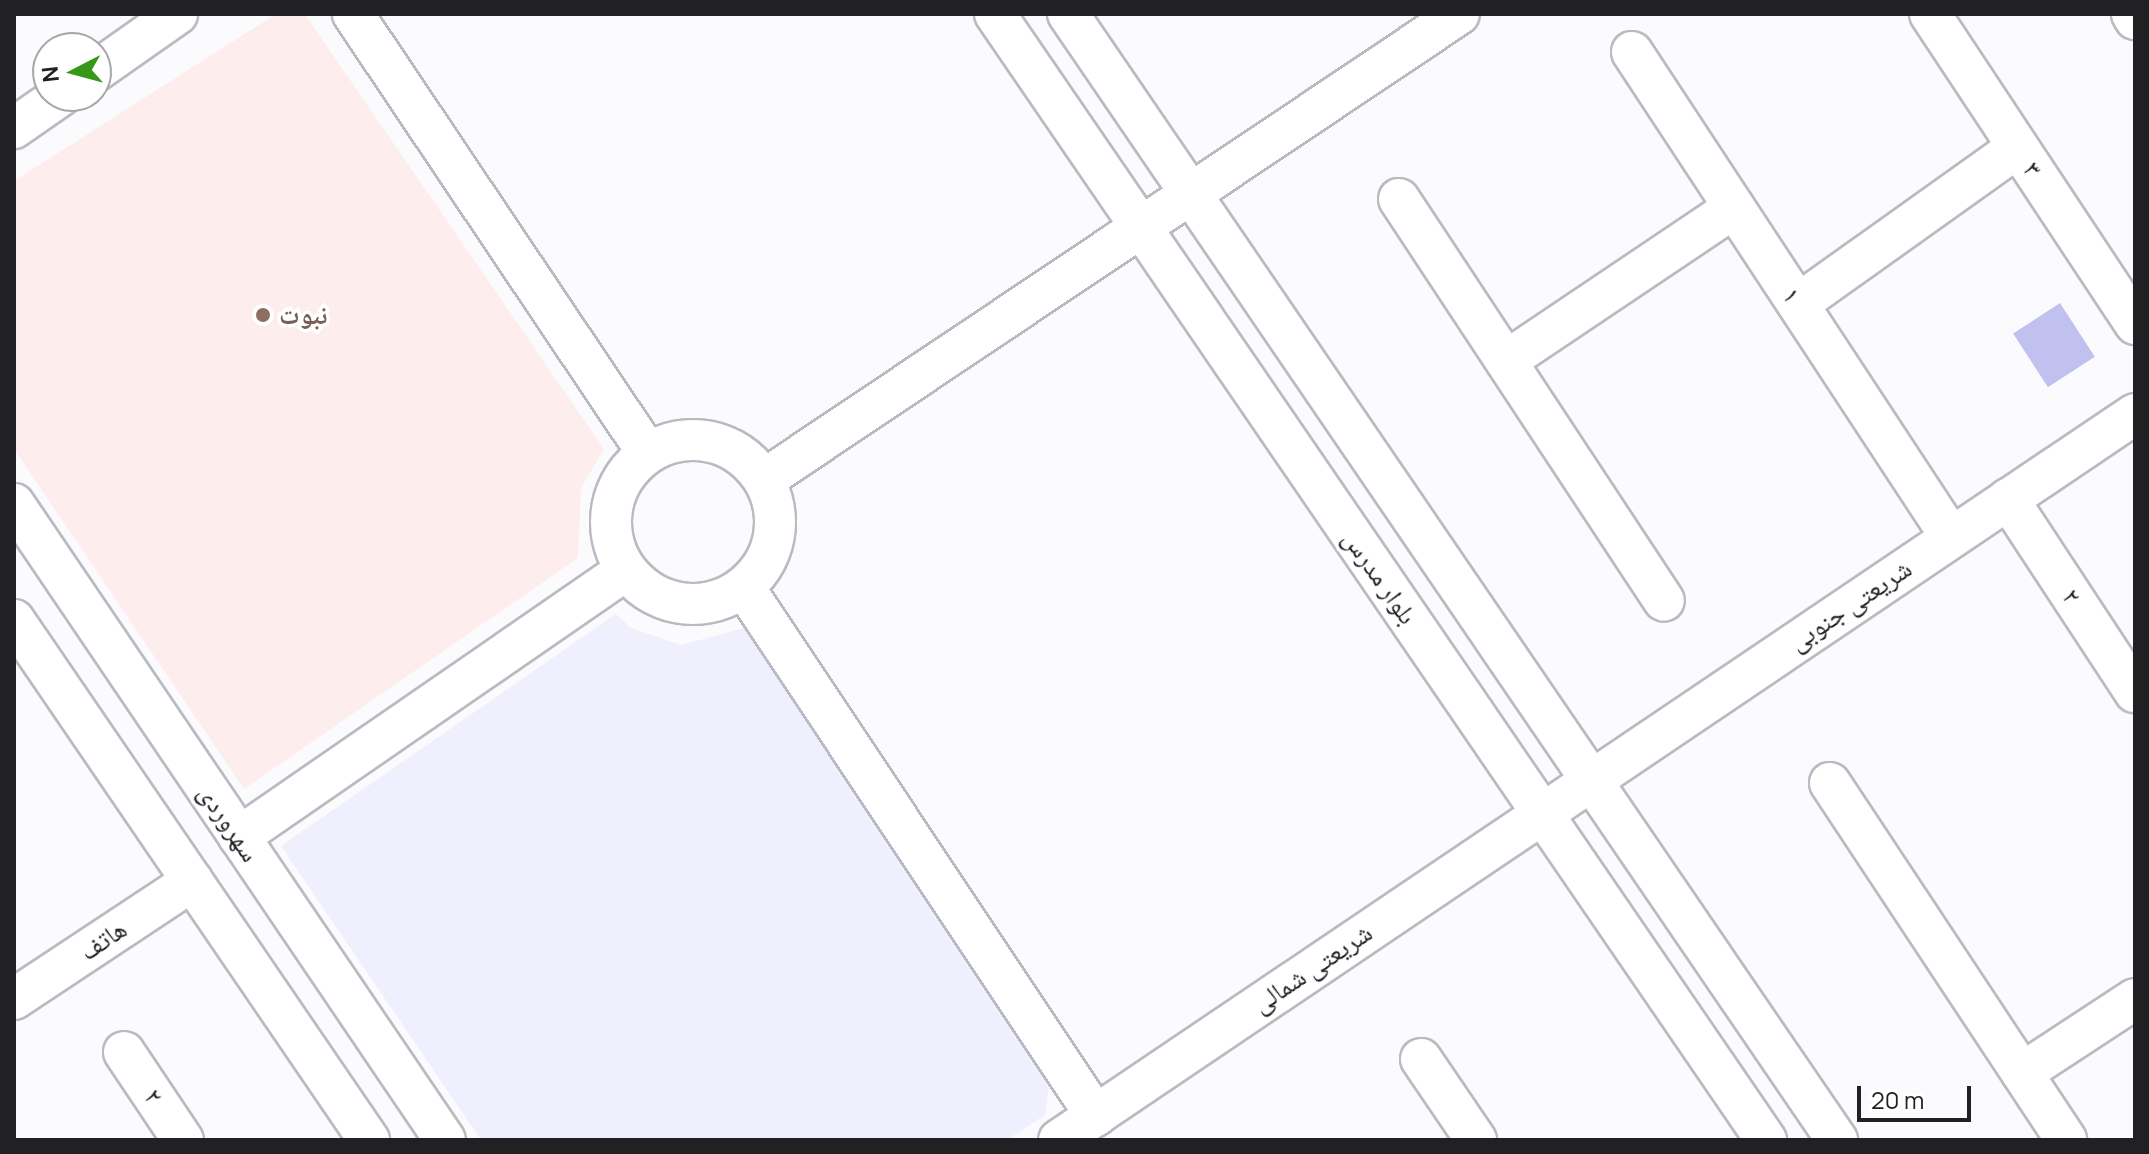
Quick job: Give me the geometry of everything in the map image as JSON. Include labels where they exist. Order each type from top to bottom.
[{"type":"street","points":[[112,60],[177,14]]},
{"type":"street","points":[[353,14],[647,452]]},
{"type":"street","name":"بلوار مدرس","points":[[995,14],[1139,226],[1566,796],[1837,1140]]},
{"type":"street","name":"بلوار مدرس","points":[[1068,14],[1189,191],[1566,796],[1766,1140]]},
{"type":"street","points":[[765,479],[1189,191],[1459,14]]},
{"type":"street","name":"۳","points":[[1930,14],[2135,324]]},
{"type":"street","points":[[2132,14],[2135,19]]},
{"type":"street","name":"۱","points":[[1632,52],[1951,537]]},
{"type":"street","points":[[14,128],[37,112]]},
{"type":"street","points":[[1798,304],[2018,147]]},
{"type":"street","points":[[1399,199],[1664,601]]},
{"type":"street","points":[[1506,361],[1734,208]]},
{"type":"street","name":"شریعتی جنوبی","points":[[1566,796],[2135,414]]},
{"type":"street","points":[[689,438],[733,448],[765,479],[777,517],[769,557],[745,589],[704,606],[659,599],[624,571],[610,529],[618,485],[647,452],[689,438]]},
{"type":"street","name":"۲","points":[[2008,499],[2135,692]]},
{"type":"street","name":"سهروردی","points":[[14,504],[445,1140]]},
{"type":"street","points":[[239,837],[624,571]]},
{"type":"street","points":[[745,589],[1096,1116]]},
{"type":"street","points":[[14,620],[369,1140]]},
{"type":"street","points":[[1830,783],[2066,1140]]},
{"type":"street","name":"شریعتی شمالی","points":[[1059,1140],[1566,796]]},
{"type":"street","name":"هاتف","points":[[14,999],[192,881]]},
{"type":"street","points":[[2022,1073],[2135,999]]},
{"type":"street","name":"۲","points":[[124,1052],[183,1140]]},
{"type":"street","points":[[1421,1059],[1476,1140]]},
{"type":"shaded area","name":"نبوت","points":[[276,14],[306,16],[604,449],[581,488],[578,558],[244,789],[14,449],[14,181]]},
{"type":"shaded area","points":[[616,614],[631,628],[681,645],[745,628],[1049,1086],[1045,1115],[1007,1140],[481,1140],[281,846]]},
{"type":"building","points":[[2060,303],[2095,357],[2048,387],[2013,333]]},
{"type":"place","name":"نبوت","points":[[263,315]]}]
